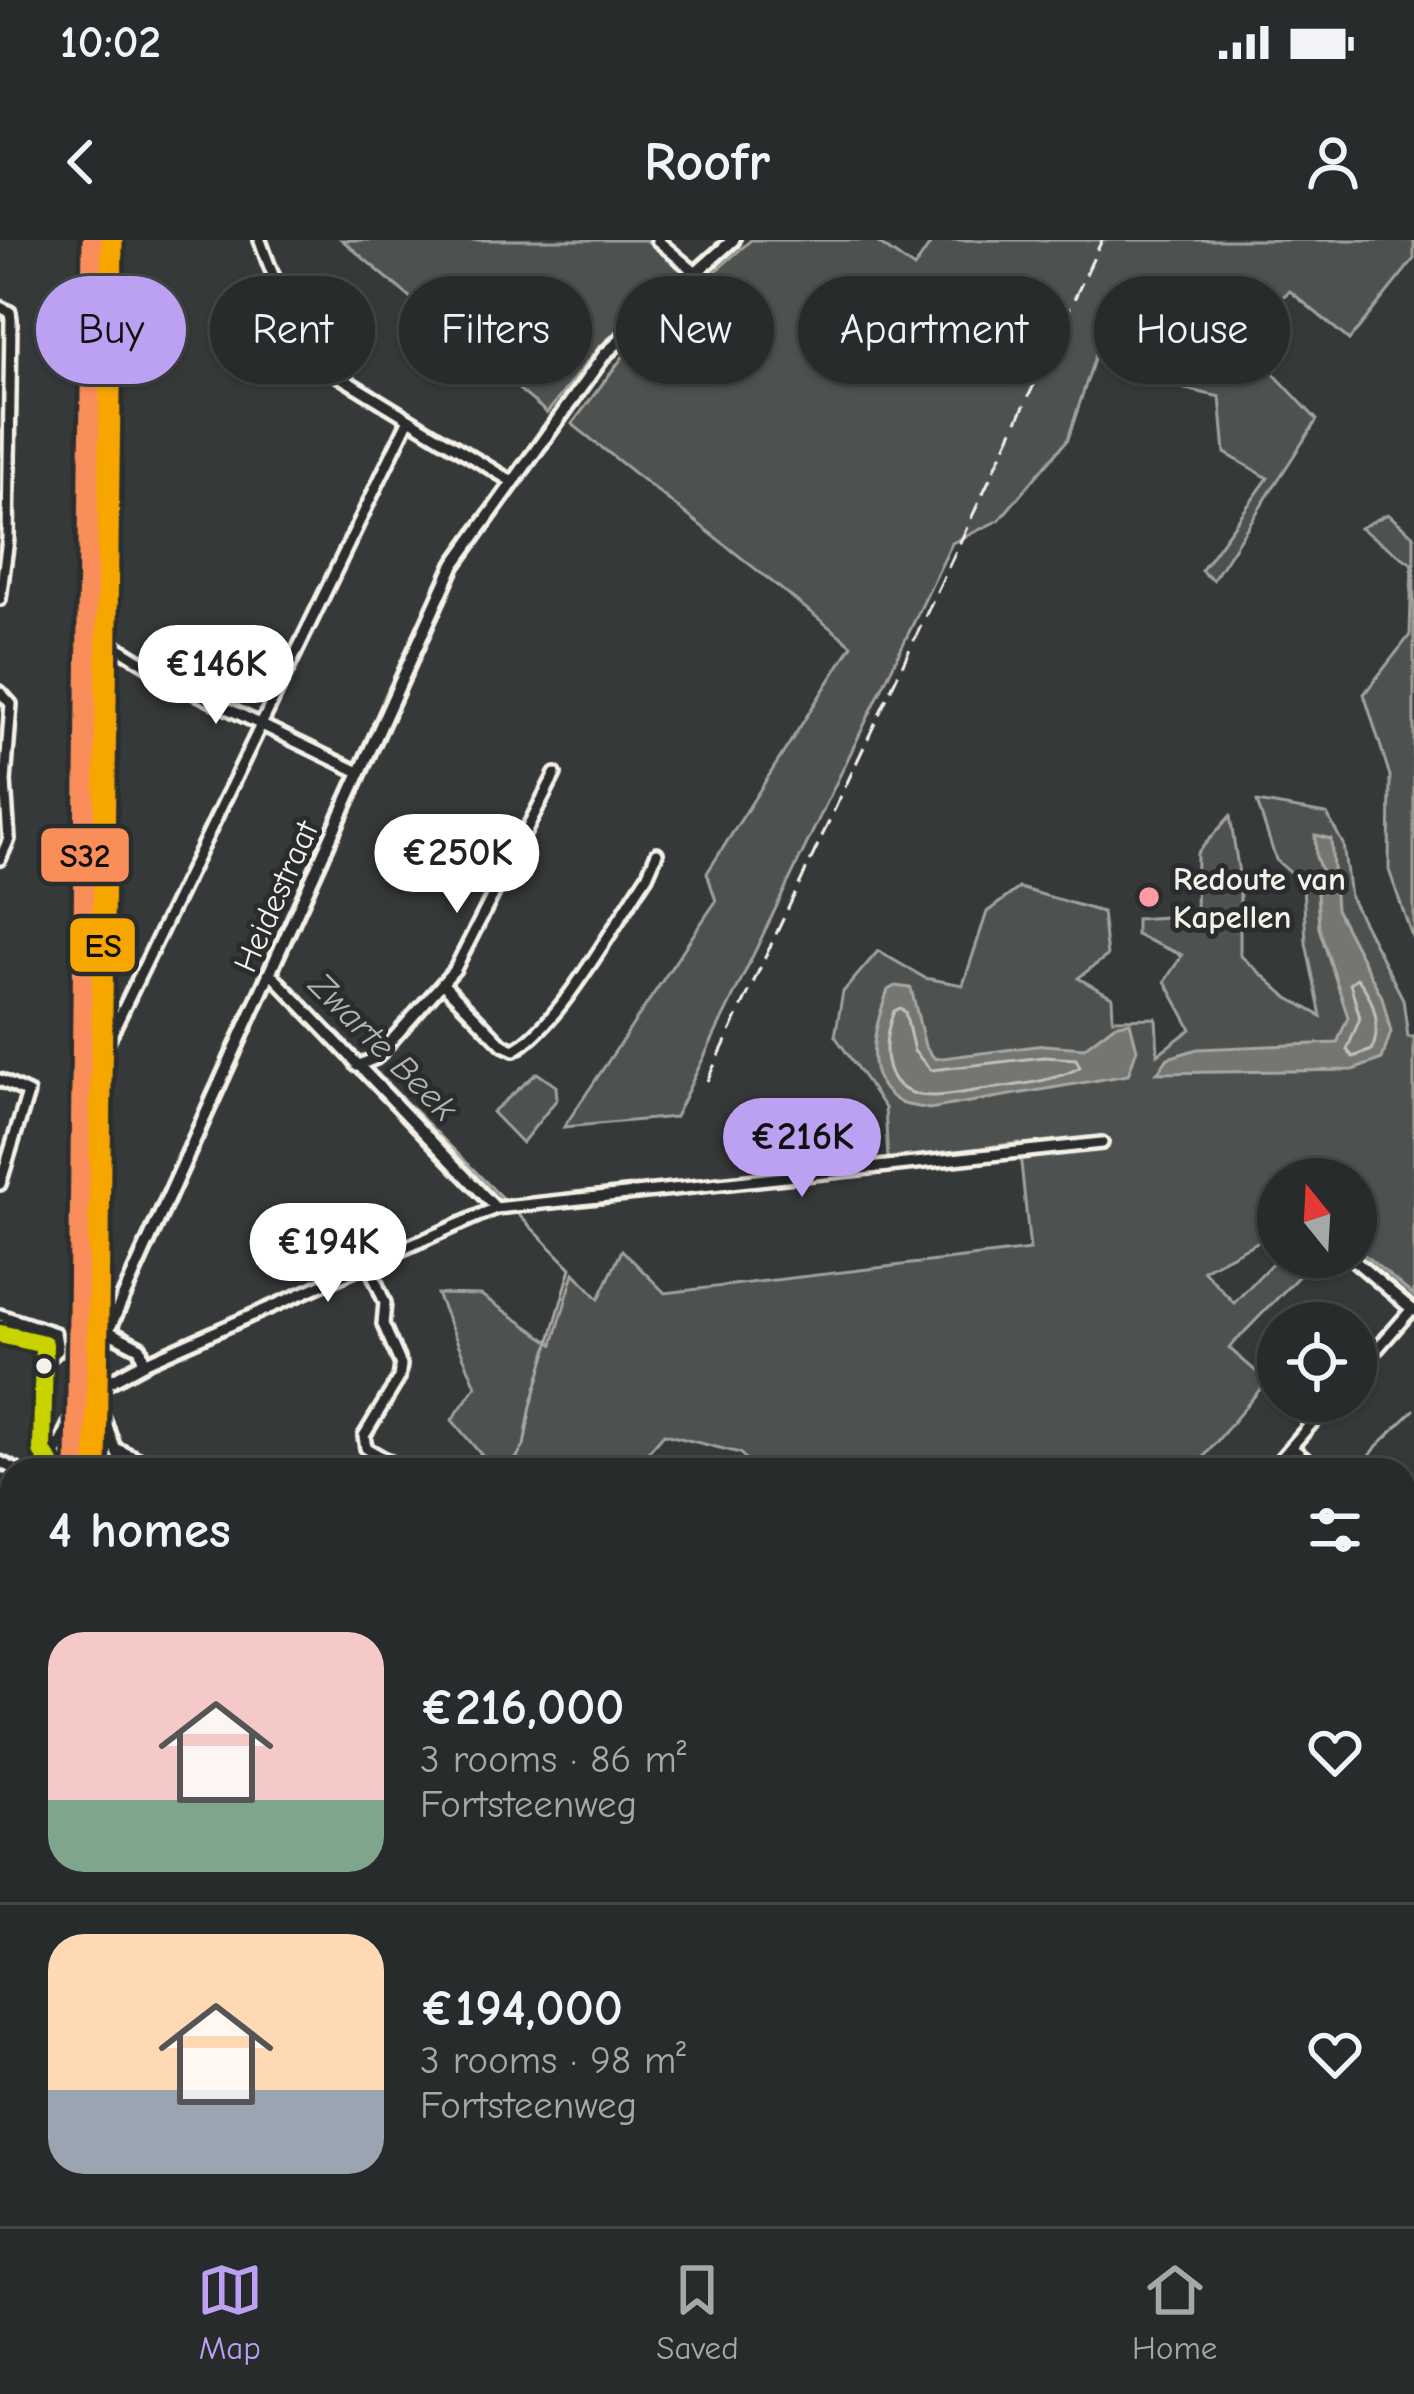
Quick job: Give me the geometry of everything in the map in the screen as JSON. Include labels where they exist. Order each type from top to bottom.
[{"type":"street","points":[[100,1349],[90,1345],[89,1334],[103,240]]},
{"type":"street","points":[[260,240],[273,277],[315,355],[332,372],[511,481]]},
{"type":"street","points":[[657,240],[696,273]]},
{"type":"street","name":"Heidestraat","points":[[93,1388],[100,1349],[441,590],[511,481],[605,354],[733,240]]},
{"type":"street","points":[[0,308],[10,312],[11,320],[0,599]]},
{"type":"street","points":[[92,1074],[409,419]]},
{"type":"street","points":[[98,635],[181,686],[359,772]]},
{"type":"street","points":[[0,692],[11,704],[5,782],[8,839],[0,859]]},
{"type":"street","points":[[357,1066],[376,1058],[455,969],[555,774]]},
{"type":"street","points":[[442,984],[503,1045],[514,1050],[522,1046],[554,1012],[647,876],[657,853]]},
{"type":"street","points":[[271,974],[496,1208]]},
{"type":"street","points":[[0,1080],[28,1094],[0,1184]]},
{"type":"street","points":[[52,1458],[93,1388],[496,1208],[1102,1143]]},
{"type":"street","points":[[368,1263],[385,1303],[383,1324],[401,1365],[399,1378],[364,1436],[366,1448],[383,1458]]},
{"type":"street","points":[[1375,1278],[1413,1310],[1377,1350]]},
{"type":"street","points":[[0,1316],[58,1337],[58,1350],[44,1364]]},
{"type":"street","points":[[37,1327],[44,1344],[45,1458]]},
{"type":"street","points":[[110,1332],[140,1348],[144,1363]]},
{"type":"street","points":[[0,1334],[44,1344]]},
{"type":"street","points":[[93,1388],[120,1458]]},
{"type":"street","points":[[1281,1458],[1313,1422]]},
{"type":"street","points":[[45,1430],[58,1443]]},
{"type":"street","points":[[1291,1447],[1304,1458]]},
{"type":"street","points":[[117,1448],[137,1458]]},
{"type":"shaded area","points":[[342,240],[646,240],[684,271],[678,276],[616,276],[616,332],[592,356],[592,276],[399,276],[399,288]]},
{"type":"shaded area","points":[[751,240],[874,240],[914,268],[933,240],[1414,240],[1414,259],[1349,340],[1290,291],[1290,276],[1094,276],[1094,359],[1068,439],[999,520],[952,543],[675,1117],[564,1127],[716,901],[707,873],[852,645],[572,424],[616,366],[616,384],[774,384],[774,276],[710,276]]},
{"type":"shaded area","points":[[513,384],[570,384],[547,413]]},
{"type":"shaded area","points":[[1164,384],[1283,384],[1317,420],[1213,580],[1201,571],[1268,478],[1225,453],[1220,397]]},
{"type":"shaded area","points":[[1388,514],[1414,536],[1414,942],[1389,870],[1390,776],[1364,694],[1410,635],[1412,564],[1360,528]]},
{"type":"shaded area","points":[[1257,802],[1327,814],[1343,844],[1350,897],[1403,999],[1408,1037],[1414,1037],[1414,1296],[1377,1265],[1377,1158],[1257,1158],[1257,1242],[1203,1270],[1234,1303],[1258,1278],[1297,1278],[1273,1302],[1257,1302],[1257,1319],[1229,1348],[1257,1372],[1257,1393],[1203,1458],[745,1458],[664,1434],[643,1458],[484,1458],[452,1420],[476,1386],[437,1294],[481,1295],[553,1344],[574,1273],[599,1299],[622,1250],[665,1293],[1030,1250],[1019,1143],[888,1160],[885,1108],[835,1036],[843,992],[878,951],[925,978],[963,985],[987,912],[1019,888],[1102,912],[1107,956],[1078,978],[1112,997],[1113,1019],[1156,1018],[1158,1054],[1191,1029],[1165,981],[1182,955],[1136,935],[1136,919],[1196,915],[1197,853],[1230,816],[1240,880],[1240,955],[1287,997],[1321,1016],[1306,943],[1303,884],[1276,860]]},
{"type":"shaded area","points":[[537,1073],[556,1086],[557,1099],[522,1143],[492,1112]]},
{"type":"water","points":[[1315,835],[1331,839],[1336,909],[1382,997],[1391,1032],[1382,1059],[1353,1070],[1157,1073],[1168,1058],[1197,1049],[1337,1043],[1348,1017],[1319,928],[1317,893],[1322,873]]},
{"type":"water","points":[[911,988],[925,1046],[935,1059],[1044,1045],[1084,1048],[1114,1025],[1130,1022],[1137,1049],[1128,1075],[929,1109],[907,1105],[887,1092],[874,1065],[879,1019],[888,990]]},
{"type":"waterway","name":"Zwarte Beek","points":[[277,972],[363,1059]]},
{"type":"waterway","name":"Zwarte Beek","points":[[370,1066],[507,1203]]},
{"type":"waterway","name":"Zwarte Beek","points":[[514,1210],[571,1268],[524,1446],[516,1458]]},
{"type":"waterway","points":[[1368,1458],[1414,1410]]},
{"type":"railway","points":[[707,1081],[1102,240]]},
{"type":"transit line","name":"S32","points":[[77,1458],[93,240]]},
{"type":"transit line","name":"ES","points":[[96,1458],[112,240]]},
{"type":"transit line","points":[[0,1334],[44,1344],[42,1451],[47,1458]]},
{"type":"place","name":"Redoute van Kapellen","points":[[1149,897]]}]
